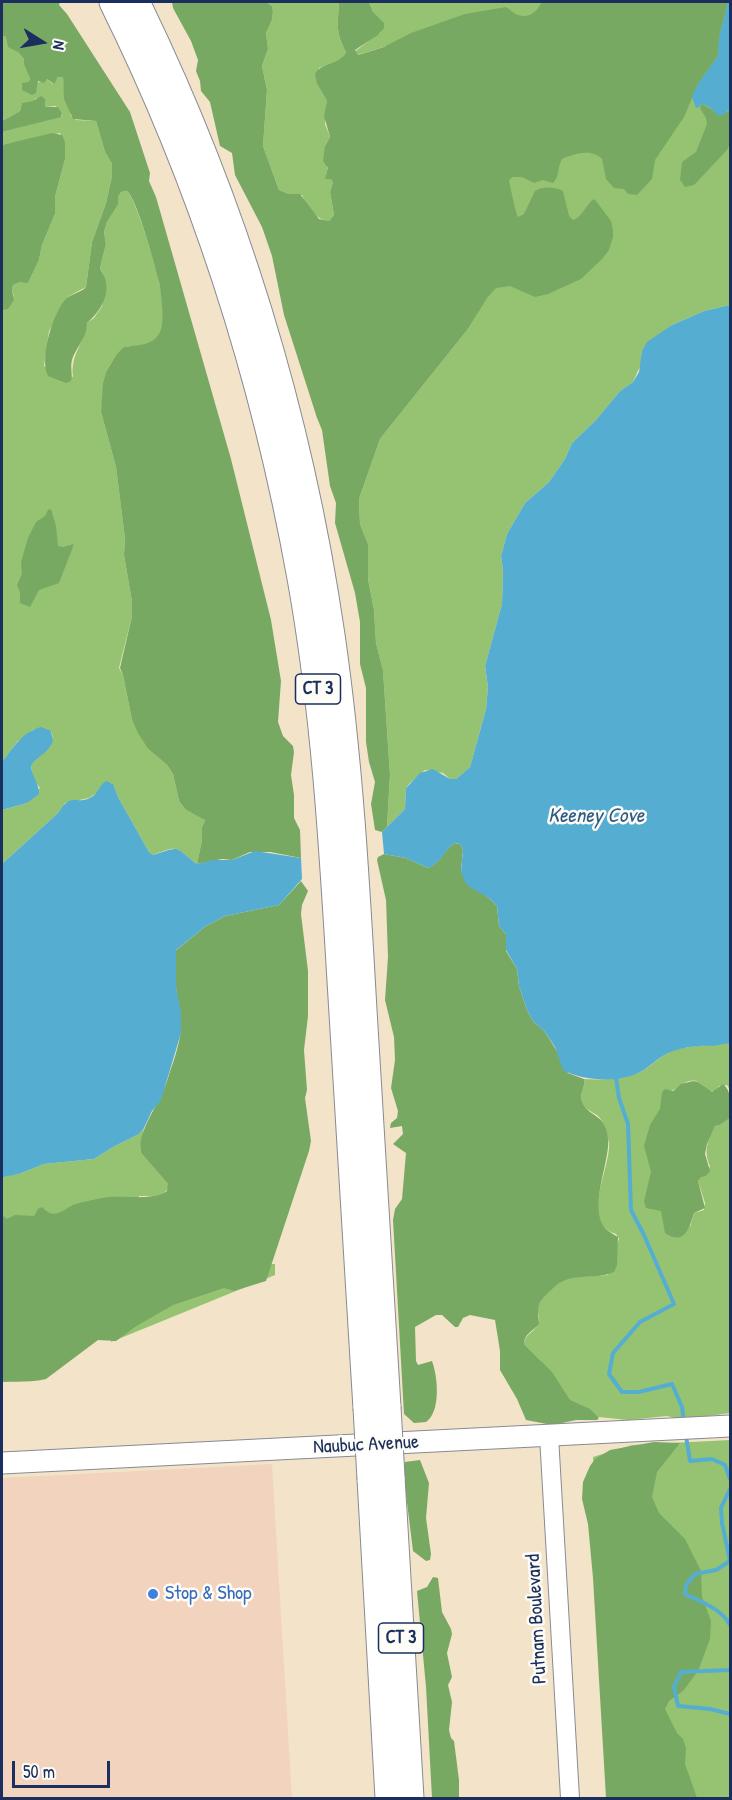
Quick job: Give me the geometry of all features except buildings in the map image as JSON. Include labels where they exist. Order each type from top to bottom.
[{"type":"highway","name":"CT 3","points":[[113,2],[175,139],[223,270],[246,343],[273,444],[301,579],[319,697],[377,1407]]},
{"type":"highway","name":"CT 3","points":[[136,2],[196,138],[239,252],[301,471],[336,672],[351,824],[381,1478],[410,1798]]},
{"type":"highway","name":"CT 3","points":[[381,1478],[380,1638],[389,1798]]},
{"type":"highway","points":[[372,1798],[372,1685],[374,1662],[380,1638]]},
{"type":"main road","name":"Naubuc Avenue","points":[[2,1463],[730,1426]]},
{"type":"street","name":"Putnam Boulevard","points":[[549,1436],[570,1798]]},
{"type":"shaded area","points":[[272,1464],[292,1798],[2,1798],[2,1478]]},
{"type":"green space","points":[[2,2],[60,2],[59,5],[130,112],[150,173],[149,181],[156,197],[231,459],[271,620],[281,681],[278,722],[283,736],[293,746],[294,752],[291,775],[294,818],[300,830],[301,858],[270,852],[250,852],[232,860],[222,859],[197,864],[205,820],[185,809],[179,801],[173,774],[167,765],[148,749],[132,720],[120,668],[132,616],[132,602],[124,555],[125,539],[116,467],[101,412],[106,372],[116,355],[124,347],[140,345],[153,340],[160,332],[162,300],[159,282],[136,206],[127,191],[121,192],[118,205],[107,222],[104,232],[106,244],[100,268],[106,282],[104,300],[99,310],[87,323],[84,338],[72,360],[71,381],[66,383],[48,376],[45,359],[52,325],[66,299],[86,287],[92,242],[106,203],[112,176],[112,164],[105,152],[96,121],[73,119],[64,99],[63,77],[58,77],[54,84],[47,79],[44,83],[38,81],[36,93],[32,95],[22,90],[22,83],[30,79],[24,59],[18,52],[8,47],[6,37],[2,36]]},
{"type":"green space","points":[[172,2],[266,2],[272,6],[272,20],[266,33],[268,49],[262,66],[267,90],[263,146],[279,190],[289,194],[300,194],[319,219],[329,221],[334,215],[330,192],[333,182],[325,179],[328,168],[323,161],[325,146],[330,137],[324,116],[327,101],[317,84],[315,74],[346,52],[339,33],[339,2],[369,2],[373,12],[384,23],[384,28],[378,35],[355,50],[358,55],[384,47],[411,33],[465,14],[506,7],[516,14],[526,16],[535,11],[542,2],[728,2],[719,38],[718,56],[698,84],[684,117],[655,160],[652,179],[637,195],[628,194],[624,189],[614,188],[606,179],[602,159],[588,153],[562,159],[553,183],[543,180],[534,183],[522,177],[513,177],[509,180],[518,217],[524,214],[535,191],[542,188],[563,191],[569,216],[573,220],[594,199],[611,221],[613,230],[609,250],[602,259],[581,279],[548,294],[535,297],[510,286],[496,288],[468,329],[380,439],[359,499],[360,524],[368,544],[368,579],[374,610],[376,643],[383,670],[390,775],[387,827],[382,832],[375,830],[371,804],[375,782],[366,742],[366,688],[360,664],[360,622],[355,593],[335,523],[336,503],[330,486],[322,430],[284,315],[272,256],[262,227],[235,175],[232,153],[220,146],[210,102],[201,91],[196,71],[198,60]]},
{"type":"green space","points":[[266,2],[339,2],[339,33],[346,52],[339,60],[319,68],[317,84],[327,101],[325,124],[330,137],[325,146],[328,171],[326,175],[333,182],[330,192],[334,215],[329,221],[312,212],[302,195],[279,190],[263,146],[267,90],[262,66],[268,49],[266,33],[273,11],[272,6]]},
{"type":"green space","points":[[369,2],[730,2],[730,305],[704,311],[672,325],[642,351],[641,364],[633,382],[620,391],[596,420],[572,443],[565,459],[549,482],[525,503],[507,534],[501,556],[502,604],[485,666],[488,687],[486,709],[470,767],[456,779],[450,779],[443,773],[425,770],[406,788],[405,809],[387,827],[390,775],[383,670],[376,643],[374,610],[368,579],[368,544],[360,524],[359,499],[380,439],[468,329],[478,312],[387,46],[357,55],[354,52],[381,32]]},
{"type":"green space","points":[[2,36],[6,37],[24,59],[30,79],[28,82],[37,87],[37,83],[47,79],[53,84],[58,77],[63,77],[65,101],[71,116],[76,120],[96,121],[105,152],[112,164],[112,176],[106,203],[92,242],[86,287],[69,296],[49,331],[44,366],[73,377],[74,361],[87,323],[94,318],[102,306],[106,282],[100,268],[106,244],[104,232],[107,222],[118,205],[121,192],[127,191],[135,206],[159,282],[163,312],[160,333],[153,341],[138,346],[128,346],[116,355],[106,372],[101,412],[116,467],[125,539],[124,555],[132,602],[132,616],[119,668],[123,675],[132,720],[148,749],[167,765],[173,774],[179,801],[185,809],[204,817],[197,864],[177,849],[153,855],[149,852],[112,783],[89,798],[65,803],[58,813],[2,864],[2,810],[27,803],[40,788],[34,780],[31,766],[50,746],[52,737],[51,731],[34,729],[17,742],[2,762],[2,289],[14,297],[13,285],[29,281],[39,260],[42,245],[55,214],[55,197],[65,159],[65,143],[60,133],[2,145],[2,132],[62,116],[62,113],[56,106],[45,107],[36,98],[34,101],[22,104],[20,111],[2,121]]},
{"type":"green space","points":[[41,96],[45,99],[45,107],[58,107],[62,113],[61,117],[2,132],[2,121],[20,111],[22,103],[33,101]]},
{"type":"green space","points":[[702,104],[716,112],[728,112],[730,108],[730,144],[694,185],[685,187],[680,180],[682,162],[696,152],[707,124],[700,108]]},
{"type":"green space","points":[[52,133],[62,135],[65,142],[65,159],[55,197],[55,214],[29,281],[13,285],[14,300],[8,309],[2,310],[2,145]]},
{"type":"green space","points":[[51,509],[58,546],[74,544],[59,583],[39,590],[30,607],[20,603],[20,592],[17,585],[22,574],[21,562],[28,538],[36,522]]},
{"type":"green space","points":[[454,843],[460,844],[463,850],[461,871],[497,906],[499,926],[506,934],[506,951],[517,969],[519,986],[527,1010],[533,1021],[545,1032],[568,1073],[584,1079],[582,1101],[588,1110],[604,1124],[608,1138],[600,1188],[599,1214],[603,1224],[618,1237],[617,1265],[614,1272],[566,1280],[551,1290],[539,1305],[539,1324],[524,1341],[524,1344],[552,1372],[570,1400],[590,1409],[599,1418],[597,1420],[576,1420],[552,1425],[526,1420],[500,1370],[500,1351],[495,1320],[470,1315],[463,1318],[458,1327],[442,1315],[436,1315],[415,1327],[416,1361],[418,1365],[432,1361],[437,1385],[436,1403],[431,1417],[426,1422],[414,1423],[404,1414],[393,1220],[395,1209],[402,1199],[406,1153],[393,1144],[403,1134],[402,1126],[390,1128],[391,1123],[397,1118],[398,1111],[391,1088],[395,1060],[394,1037],[385,1000],[388,957],[386,900],[377,860],[384,854],[406,858],[428,868],[435,864]]},
{"type":"green space","points":[[301,881],[308,891],[301,914],[308,971],[308,1016],[304,1050],[307,1090],[305,1098],[311,1141],[266,1281],[234,1291],[224,1288],[173,1305],[116,1341],[98,1340],[46,1379],[2,1382],[2,1215],[7,1219],[15,1215],[34,1216],[42,1207],[47,1212],[56,1214],[82,1202],[109,1197],[153,1196],[167,1191],[168,1184],[141,1153],[140,1145],[145,1127],[167,1081],[180,1035],[181,1018],[175,978],[175,951],[206,926],[225,916],[279,905]]},
{"type":"green space","points":[[730,1044],[730,1090],[727,1085],[719,1086],[715,1091],[709,1092],[699,1083],[691,1081],[670,1091],[690,1227],[694,1213],[704,1210],[705,1203],[698,1181],[701,1176],[706,1176],[710,1166],[707,1155],[708,1141],[715,1126],[730,1118],[730,1413],[694,1418],[691,1422],[667,1416],[628,1420],[598,1417],[540,1420],[541,1361],[524,1344],[526,1337],[539,1322],[539,1304],[556,1285],[569,1278],[608,1275],[619,1239],[616,1234],[605,1228],[600,1218],[599,1193],[609,1143],[601,1119],[583,1104],[581,1095],[584,1079],[608,1079],[633,1075],[675,1050]]},
{"type":"green space","points":[[693,1081],[712,1092],[723,1084],[726,1087],[731,1104],[730,1118],[715,1126],[707,1144],[705,1154],[710,1171],[698,1181],[705,1208],[694,1213],[688,1230],[677,1238],[665,1233],[661,1211],[646,1208],[644,1201],[651,1172],[644,1146],[650,1125],[660,1109],[662,1092],[665,1089],[673,1091],[681,1084]]},
{"type":"green space","points":[[144,1128],[141,1153],[169,1185],[165,1192],[158,1195],[139,1196],[143,1271],[275,1264],[275,1275],[111,1342],[111,1299],[2,1305],[2,1176],[19,1174],[44,1164],[94,1159],[139,1134]]},
{"type":"green space","points":[[730,1440],[730,1798],[610,1798],[593,1457],[632,1445]]},
{"type":"green space","points":[[654,1442],[680,1443],[657,1472],[652,1497],[659,1513],[685,1539],[701,1571],[702,1597],[711,1621],[710,1639],[698,1671],[683,1691],[669,1701],[665,1709],[677,1733],[683,1739],[686,1748],[685,1764],[697,1798],[606,1798],[593,1578],[588,1524],[582,1499],[583,1482],[595,1459],[610,1450]]},
{"type":"green space","points":[[420,1460],[429,1483],[426,1518],[431,1554],[430,1560],[426,1561],[413,1551],[403,1470],[405,1462]]},
{"type":"green space","points":[[433,1577],[438,1578],[442,1612],[452,1634],[447,1653],[452,1677],[448,1685],[452,1702],[449,1730],[454,1741],[459,1798],[432,1798],[426,1687],[417,1591],[427,1587]]},
{"type":"water","points":[[728,2],[730,2],[730,108],[725,114],[718,116],[711,108],[702,104],[696,108],[692,97],[698,84],[718,56],[719,38]]},
{"type":"water","name":"Keeney Cove","points":[[730,305],[730,1044],[676,1050],[639,1073],[618,1079],[582,1077],[563,1070],[555,1047],[545,1032],[533,1021],[527,1010],[519,986],[517,969],[506,950],[506,934],[499,926],[497,906],[489,898],[468,886],[464,880],[461,871],[463,850],[460,844],[454,843],[438,861],[428,868],[406,858],[384,854],[382,832],[405,809],[406,788],[420,773],[433,769],[450,779],[456,779],[470,767],[486,709],[488,687],[485,666],[502,604],[501,556],[507,534],[525,503],[549,482],[565,459],[572,443],[596,420],[620,391],[633,382],[639,372],[642,351],[647,342],[672,325],[704,311]]},
{"type":"water","points":[[41,727],[51,731],[53,741],[49,749],[31,766],[39,794],[27,803],[2,810],[2,762],[23,737]]},
{"type":"water","points":[[106,781],[113,784],[118,797],[149,852],[153,855],[178,849],[197,864],[214,860],[232,860],[255,851],[301,858],[302,879],[279,905],[225,916],[206,926],[176,950],[176,987],[181,1013],[181,1033],[161,1100],[139,1134],[94,1159],[44,1164],[19,1174],[2,1177],[2,864],[67,802],[93,796]]},
{"type":"waterway","points":[[616,1078],[619,1098],[628,1124],[631,1210],[674,1304],[640,1322],[613,1353],[609,1374],[622,1392],[639,1392],[672,1384],[682,1407],[684,1422]]},
{"type":"waterway","points":[[686,1436],[690,1461],[712,1459],[725,1465],[730,1479]]},
{"type":"waterway","points":[[730,1489],[721,1508],[730,1561],[716,1570],[695,1574],[686,1585],[685,1594],[716,1610],[730,1625]]},
{"type":"waterway","points":[[730,1670],[681,1672],[674,1687],[678,1706],[710,1709],[730,1714]]},
{"type":"place","name":"Stop & Shop","points":[[153,1594]]}]
